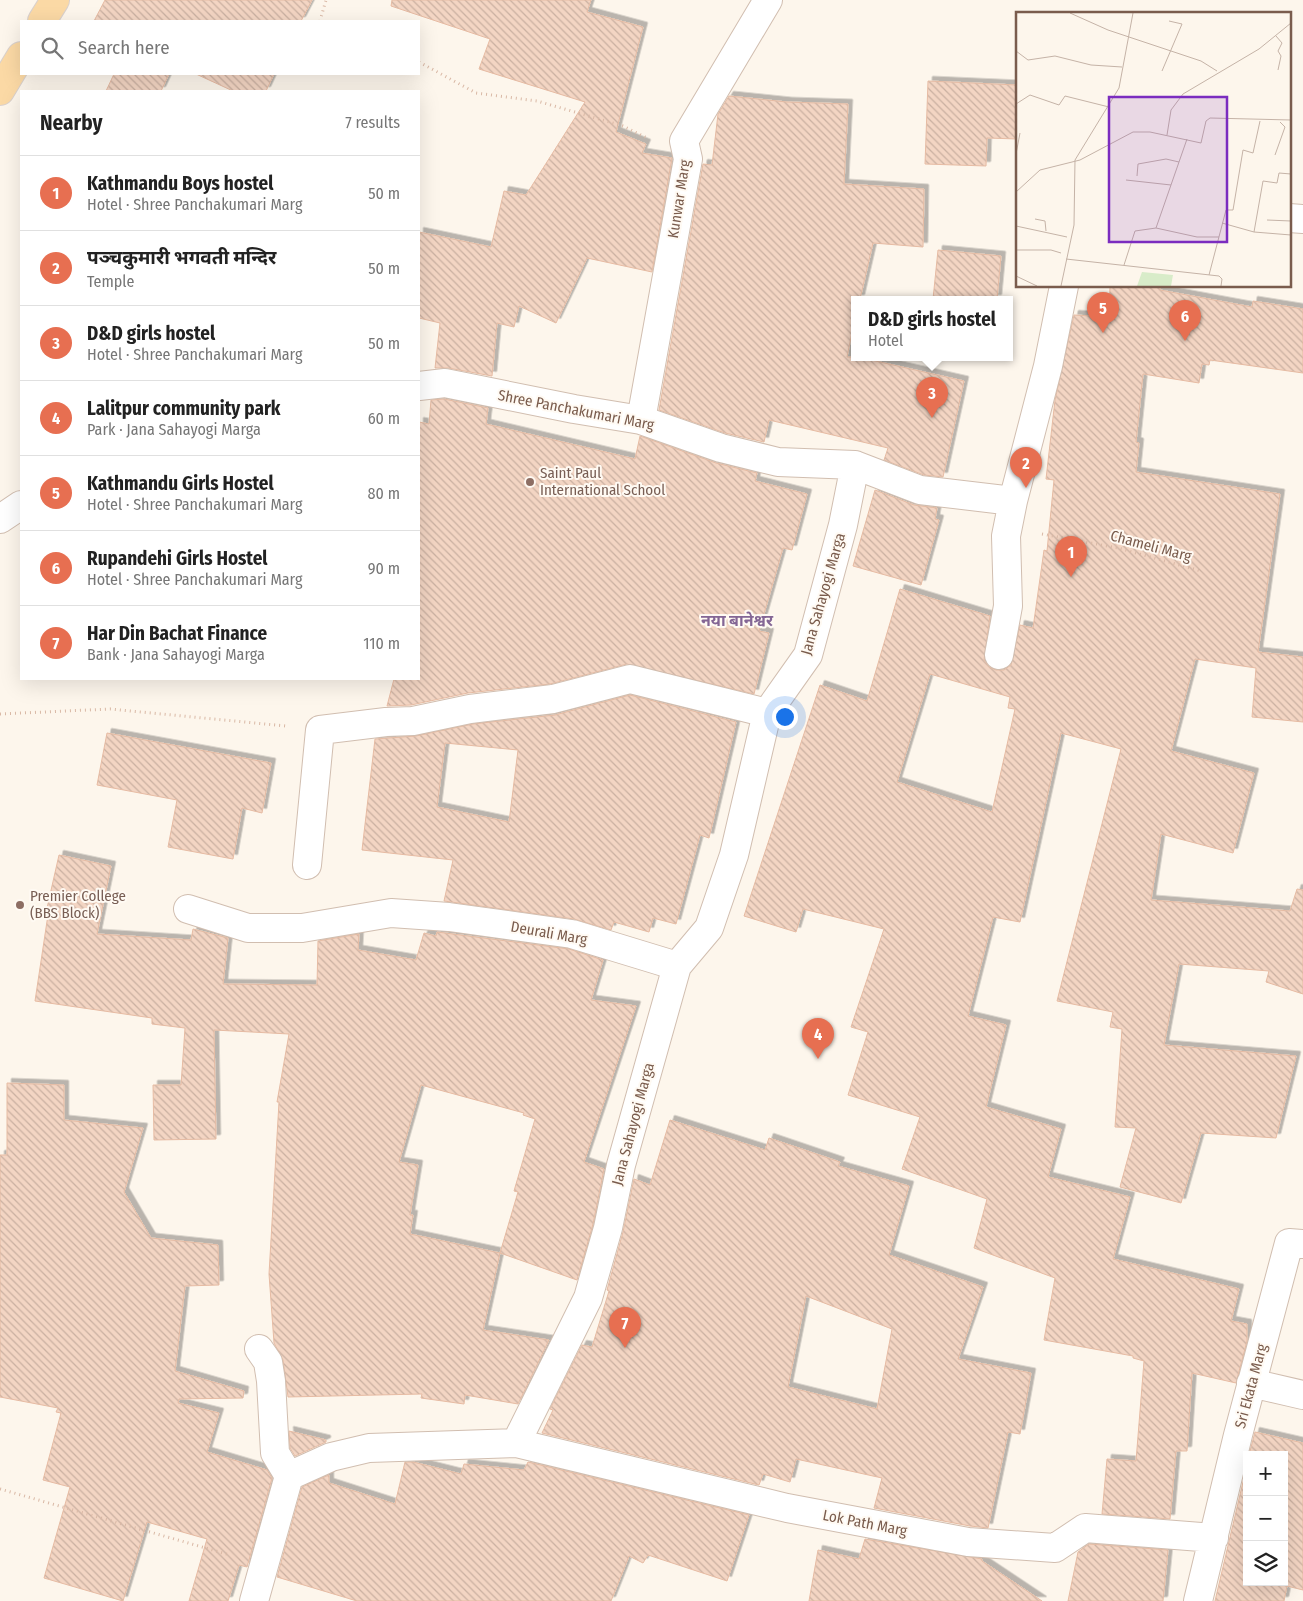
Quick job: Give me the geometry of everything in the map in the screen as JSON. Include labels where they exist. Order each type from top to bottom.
[{"type":"main road","points":[[43,20],[55,0]]},
{"type":"main road","points":[[0,91],[20,58]]},
{"type":"street","name":"Kunwar Marg","points":[[641,420],[688,159],[684,141],[768,0]]},
{"type":"street","points":[[1290,218],[1303,219]]},
{"type":"street","points":[[999,655],[1008,606],[1006,536],[1013,501],[1046,376],[1064,288]]},
{"type":"street","name":"Shree Panchakumari Marg","points":[[420,386],[445,383],[574,409],[641,420],[721,448],[778,462],[856,465],[920,490],[1013,501]]},
{"type":"street","name":"Jana Sahayogi Marga","points":[[516,1443],[588,1298],[608,1228],[621,1165],[677,966],[709,928],[734,855],[767,713],[808,655],[843,526],[856,465]]},
{"type":"street","points":[[0,519],[20,505]]},
{"type":"street","points":[[307,865],[320,730],[386,722],[413,721],[470,709],[553,699],[630,679],[767,713]]},
{"type":"street","name":"Deurali Marg","points":[[188,909],[248,928],[302,928],[391,913],[449,917],[572,934],[677,966]]},
{"type":"street","name":"Sri Ekata Marg","points":[[1198,1601],[1251,1383],[1289,1243],[1303,1244]]},
{"type":"street","points":[[254,1601],[289,1476],[275,1453],[271,1381],[268,1362],[259,1349]]},
{"type":"street","points":[[1251,1383],[1303,1395]]},
{"type":"street","points":[[289,1476],[331,1457],[369,1448],[516,1443]]},
{"type":"street","name":"Lok Path Marg","points":[[516,1443],[787,1508],[968,1542],[1055,1548],[1085,1528],[1214,1538]]},
{"type":"path","points":[[320,20],[326,0]]},
{"type":"path","points":[[420,63],[476,93],[537,101],[623,126],[688,159]]},
{"type":"path","name":"Chameli Marg","points":[[1006,536],[1042,534],[1118,548],[1201,571]]},
{"type":"path","points":[[0,714],[110,709],[262,722],[320,730]]},
{"type":"path","points":[[0,1489],[264,1565]]},
{"type":"building","points":[[105,0],[312,0],[302,20],[95,20]]},
{"type":"building","points":[[392,0],[591,0],[587,12],[643,27],[616,132],[646,144],[642,153],[672,158],[652,272],[587,258],[556,323],[519,306],[514,327],[497,323],[492,376],[448,368],[435,368],[440,323],[420,318],[420,232],[491,247],[504,191],[526,195],[585,102],[479,69],[490,39],[391,6]]},
{"type":"building","points":[[114,75],[169,75],[161,90],[106,90]]},
{"type":"building","points":[[198,75],[274,75],[266,90],[231,90]]},
{"type":"building","points":[[928,81],[1016,85],[1016,139],[987,138],[986,166],[925,164]]},
{"type":"building","points":[[729,96],[787,102],[848,104],[844,184],[924,189],[923,247],[873,243],[861,296],[851,296],[851,338],[847,357],[851,357],[851,361],[876,361],[964,381],[943,477],[924,475],[884,460],[888,448],[769,420],[764,442],[725,433],[659,410],[703,164],[712,165],[718,114]]},
{"type":"building","points":[[938,250],[1001,256],[997,296],[933,296]]},
{"type":"building","points":[[1110,288],[1160,288],[1160,290],[1252,307],[1253,301],[1303,309],[1303,373],[1210,360],[1209,365],[1202,364],[1199,383],[1143,374],[1136,442],[1139,443],[1136,472],[1280,494],[1258,652],[1303,657],[1303,722],[1252,717],[1256,668],[1195,659],[1171,751],[1254,773],[1233,853],[1161,834],[1151,900],[1290,911],[1297,889],[1303,890],[1303,994],[1266,982],[1269,971],[1179,964],[1164,1045],[1296,1056],[1276,1138],[1201,1133],[1181,1203],[1120,1187],[1136,1128],[1115,1127],[1122,1029],[1110,1027],[1113,1012],[1057,1001],[1121,749],[1061,733],[1020,922],[993,917],[968,1016],[1006,1025],[986,1107],[1061,1129],[1048,1177],[1130,1197],[1113,1259],[1239,1289],[1231,1321],[1247,1324],[1247,1341],[1236,1383],[1192,1373],[1187,1451],[1176,1451],[1170,1519],[1102,1514],[1107,1459],[1136,1461],[1144,1361],[1133,1358],[1133,1356],[1044,1340],[1055,1278],[974,1248],[987,1199],[902,1169],[920,1117],[848,1095],[868,1032],[851,1027],[884,929],[803,909],[796,932],[744,916],[820,685],[867,701],[900,589],[990,616],[984,660],[989,667],[996,670],[1004,670],[1011,665],[1020,625],[1033,628],[1044,550],[1047,551],[1054,480],[1046,479],[1055,400],[1074,315],[1109,317]],"holes":[[[930,674],[1010,697],[1008,708],[1015,709],[992,812],[897,782]]]},
{"type":"building","points":[[444,399],[488,408],[486,424],[635,459],[640,436],[716,463],[757,473],[755,481],[807,494],[792,550],[783,548],[759,631],[769,633],[754,694],[627,664],[550,684],[468,693],[411,705],[387,706],[394,680],[420,680],[420,422],[429,424],[431,400]]},
{"type":"building","points":[[875,490],[914,505],[937,508],[935,519],[939,520],[921,585],[853,566]]},
{"type":"building","points":[[630,695],[736,722],[709,838],[700,835],[676,924],[653,918],[649,932],[614,922],[611,930],[574,919],[444,901],[453,860],[362,850],[375,739],[416,736],[473,724],[555,715]],"holes":[[[445,743],[518,750],[509,822],[437,807]]]},
{"type":"building","points":[[107,733],[271,763],[262,813],[242,808],[233,859],[168,847],[177,800],[97,785]]},
{"type":"building","points":[[59,855],[111,866],[97,934],[191,940],[193,929],[228,938],[223,984],[317,985],[318,941],[359,934],[358,950],[416,960],[424,933],[436,936],[437,932],[569,949],[603,960],[591,1000],[636,1006],[584,1162],[604,1169],[593,1224],[577,1280],[500,1253],[483,1330],[549,1340],[518,1404],[465,1395],[464,1404],[421,1398],[422,1394],[288,1397],[283,1360],[274,1343],[269,1274],[279,1102],[277,1102],[289,1034],[214,1030],[216,1139],[154,1140],[153,1085],[181,1085],[185,1028],[152,1024],[152,1018],[35,1001],[49,908],[47,908]],"holes":[[[421,1085],[524,1113],[523,1115],[535,1119],[514,1191],[518,1192],[500,1253],[410,1234],[413,1215],[410,1215],[418,1165],[399,1162]]]},
{"type":"building","points":[[7,1083],[64,1085],[64,1120],[143,1128],[124,1192],[151,1238],[218,1245],[219,1285],[185,1286],[175,1371],[244,1391],[243,1398],[179,1399],[178,1403],[219,1413],[207,1452],[267,1470],[272,1478],[247,1567],[239,1565],[228,1601],[189,1601],[207,1539],[147,1522],[123,1601],[44,1578],[70,1487],[43,1480],[61,1413],[56,1412],[58,1408],[0,1397],[0,1155],[7,1155]]},
{"type":"building","points":[[670,1120],[765,1150],[769,1138],[840,1162],[838,1166],[909,1186],[889,1255],[983,1287],[958,1359],[1031,1373],[1020,1434],[1008,1432],[988,1528],[874,1508],[882,1478],[796,1459],[790,1482],[763,1474],[759,1485],[542,1433],[553,1410],[550,1409],[582,1345],[592,1347],[609,1291],[607,1290],[623,1232],[634,1179],[650,1185]],"holes":[[[806,1296],[892,1329],[877,1409],[788,1387]]]},
{"type":"building","points":[[289,1431],[326,1440],[326,1442],[295,1456],[290,1448]]},
{"type":"building","points":[[1255,1432],[1303,1443],[1303,1590],[1287,1586],[1288,1451],[1250,1451]]},
{"type":"building","points":[[405,1462],[413,1462],[461,1474],[464,1464],[524,1470],[528,1462],[749,1515],[727,1581],[648,1555],[643,1563],[629,1556],[611,1601],[357,1601],[277,1577],[302,1487],[329,1475],[329,1483],[395,1504]]},
{"type":"building","points":[[1243,1482],[1243,1586],[1287,1586],[1284,1601],[1215,1601]]},
{"type":"building","points":[[865,1539],[982,1559],[982,1561],[1042,1601],[809,1601],[818,1550],[859,1559]]},
{"type":"building","points":[[1089,1544],[1168,1550],[1163,1601],[1068,1601],[1078,1552]]},
{"type":"place","name":"Kathmandu Girls Hostel","points":[[1103,333]]},
{"type":"place","name":"Rupandehi Girls Hostel","points":[[1185,341]]},
{"type":"place","name":"D&D girls hostel","points":[[932,418]]},
{"type":"place","name":"Saint Paul International School","points":[[530,482]]},
{"type":"place","name":"पञ्चकुमारी भगवती मन्दिर","points":[[1026,488]]},
{"type":"place","name":"Kathmandu Boys hostel","points":[[1071,577]]},
{"type":"place","name":"Premier College (BBS Block)","points":[[20,905]]},
{"type":"place","name":"Lalitpur community park","points":[[818,1059]]},
{"type":"place","name":"Har Din Bachat Finance","points":[[625,1348]]},
{"type":"district","name":"नया बानेश्वर","points":[[737,620]]}]
